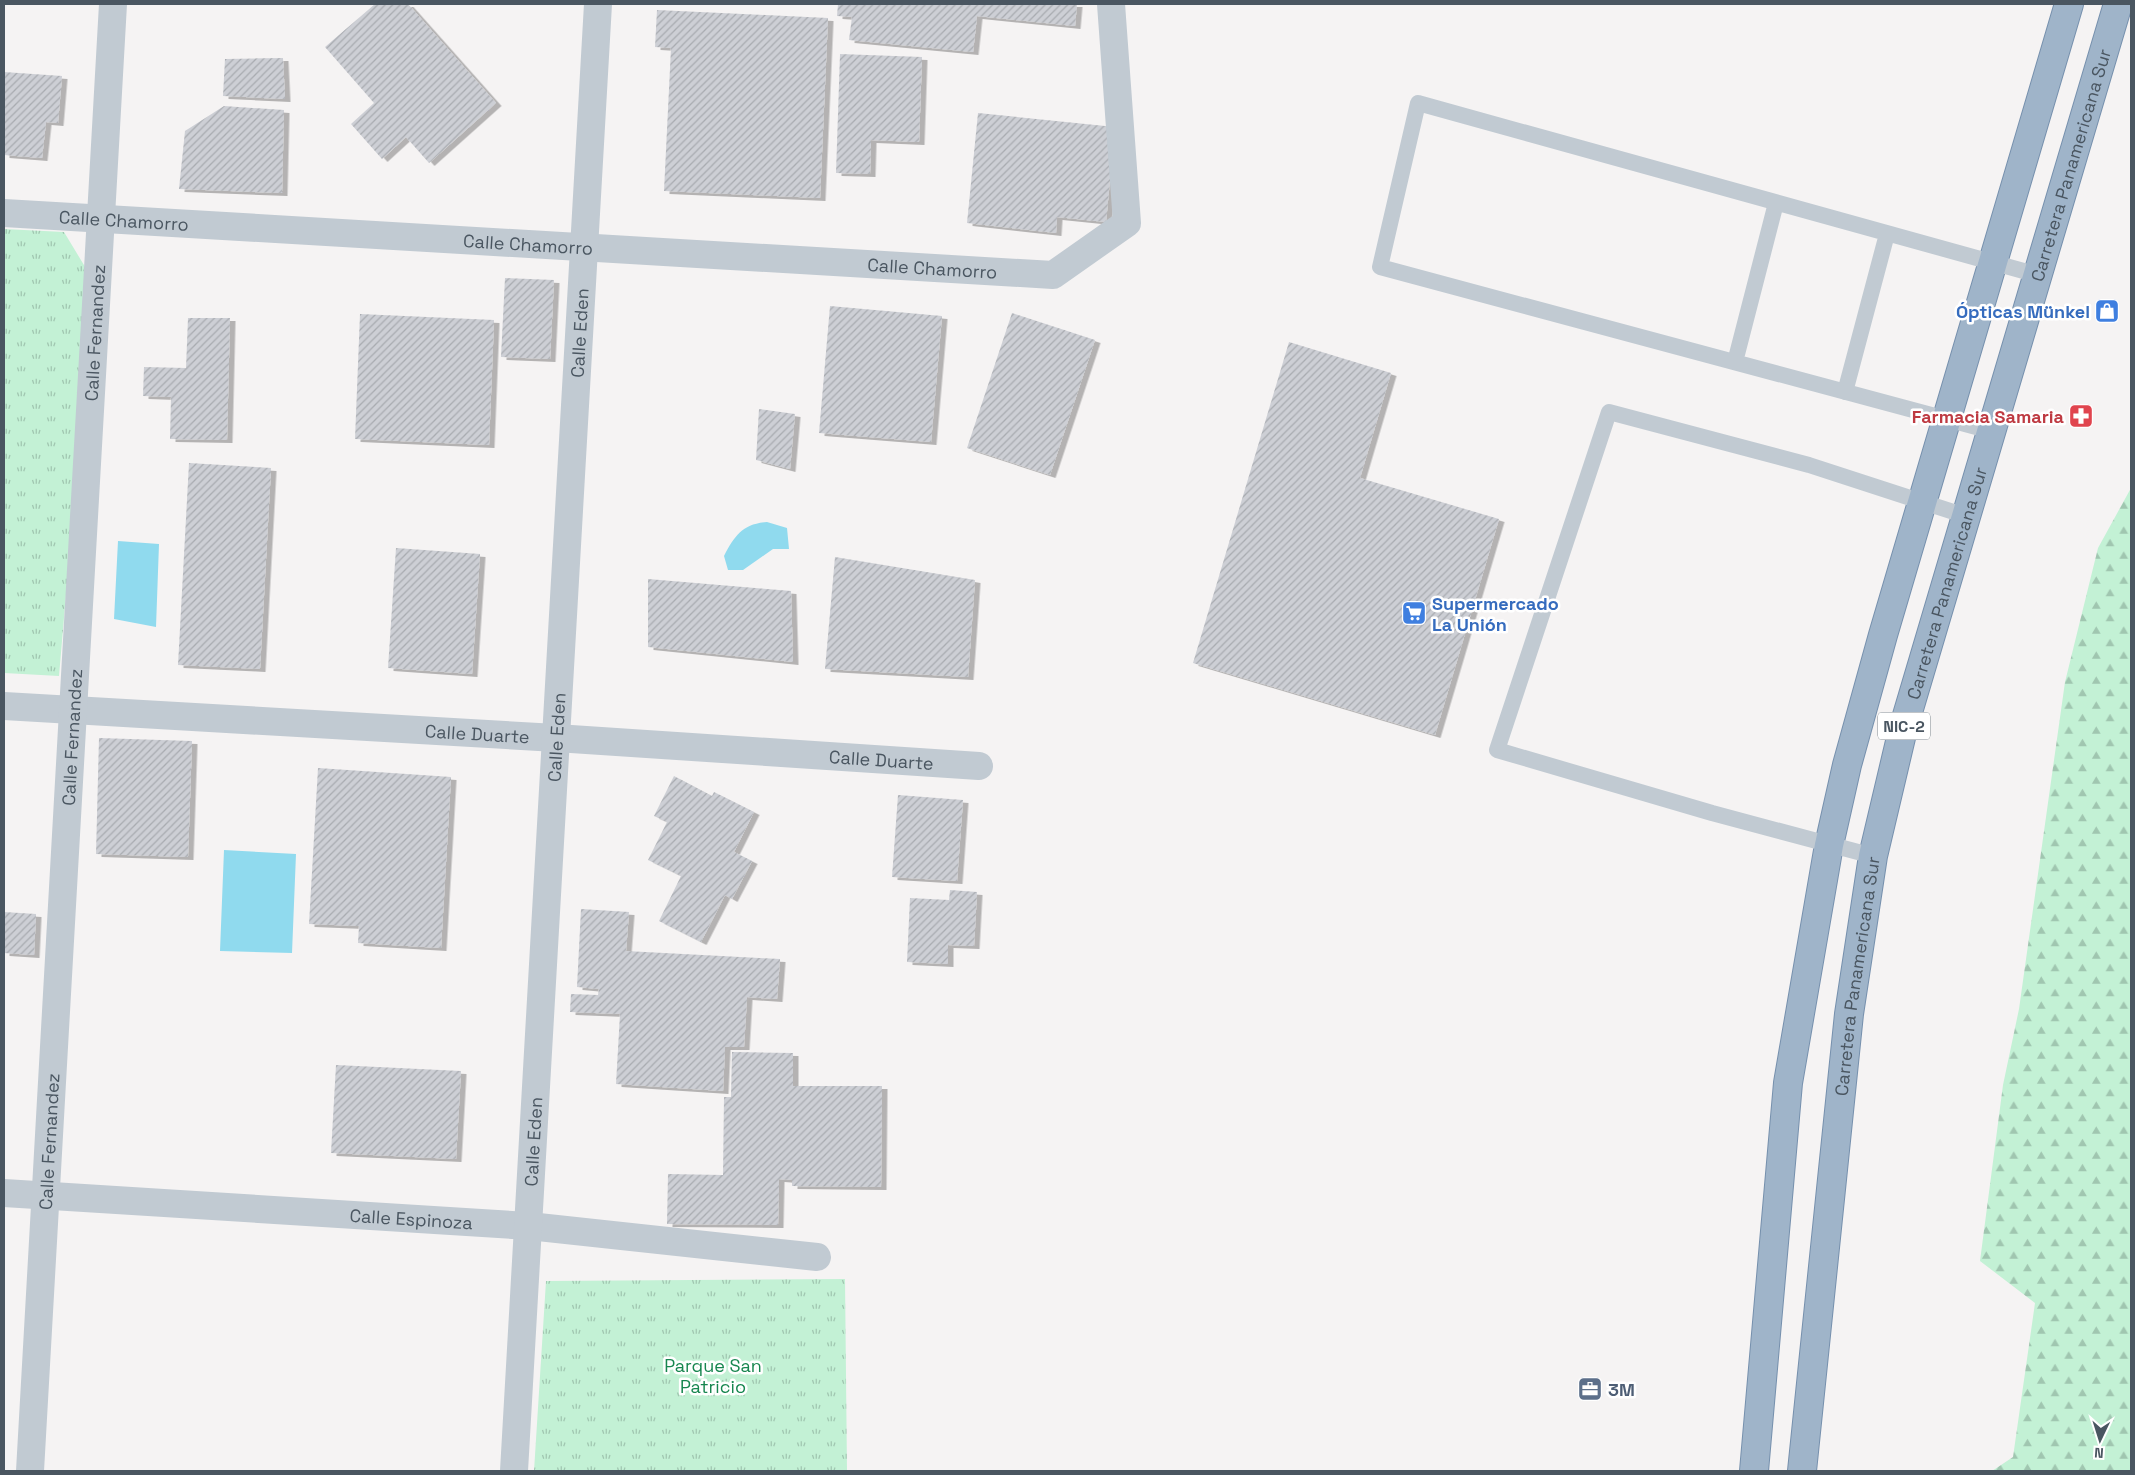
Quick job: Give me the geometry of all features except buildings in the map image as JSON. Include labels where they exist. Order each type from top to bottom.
[{"type":"highway","name":"NIC-2","points":[[1754,1471],[1788,1083],[1829,845],[1855,737],[2069,4]]},
{"type":"highway","name":"Carretera Panamericana Sur","points":[[1802,1471],[1849,1014],[1873,856],[1903,729],[2118,4]]},
{"type":"street","name":"Calle Fernandez","points":[[30,1471],[113,4]]},
{"type":"street","name":"Calle Eden","points":[[514,1471],[598,4]]},
{"type":"street","name":"Calle Chamorro","points":[[4,213],[1054,275],[1128,223],[1112,4]]},
{"type":"street","name":"Calle Duarte","points":[[4,706],[556,738],[979,766]]},
{"type":"street","name":"Calle Espinoza","points":[[4,1193],[529,1226],[817,1257]]},
{"type":"lane","points":[[1991,431],[1380,267],[1418,103],[2038,275]]},
{"type":"lane","points":[[1735,362],[1776,203]]},
{"type":"lane","points":[[1844,392],[1887,234]]},
{"type":"lane","points":[[1873,856],[1703,810],[1497,750],[1609,412],[1809,465],[1966,516]]},
{"type":"green space","points":[[4,229],[64,232],[93,280],[59,676],[4,673]]},
{"type":"green space","points":[[2131,488],[2131,1471],[1992,1471],[2013,1457],[2035,1303],[1980,1261],[2003,1085],[2019,1009],[2065,682],[2098,548]]},
{"type":"green space","name":"Parque San Patricio","points":[[845,1279],[847,1471],[534,1471],[546,1281]]},
{"type":"water","points":[[767,522],[787,528],[789,549],[773,549],[743,570],[728,570],[724,556],[736,537],[752,525]]},
{"type":"water","points":[[118,541],[159,544],[156,627],[114,619]]},
{"type":"water","points":[[224,850],[296,854],[292,953],[220,951]]},
{"type":"place","name":"Ópticas Münkel","points":[[2107,311]]},
{"type":"place","name":"Farmacia Samaria","points":[[2081,416]]},
{"type":"place","name":"Supermercado La Unión","points":[[1414,613]]},
{"type":"place","name":"3M","points":[[1590,1389]]}]
